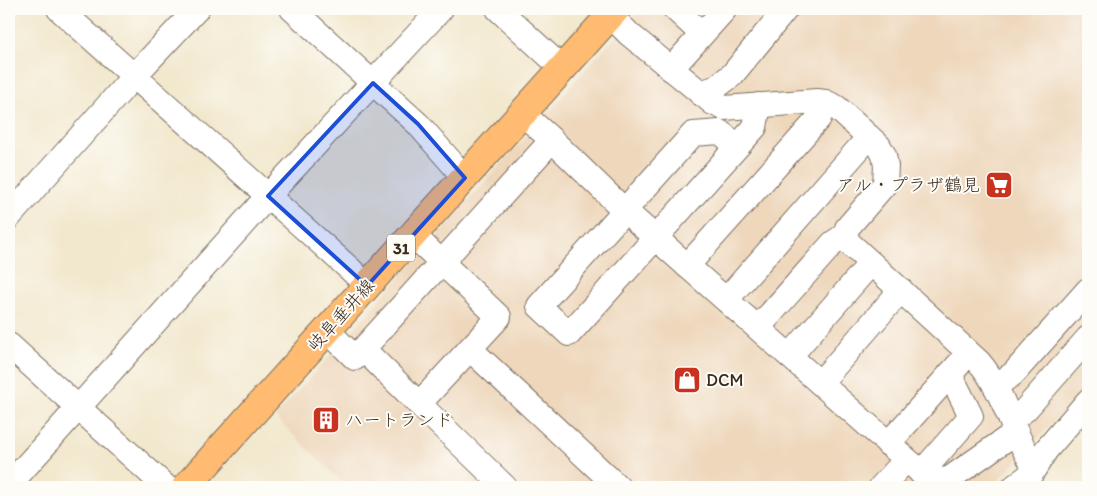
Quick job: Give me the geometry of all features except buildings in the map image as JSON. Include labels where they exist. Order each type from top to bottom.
[{"type":"main road","name":"岐阜垂井線","points":[[186,487],[613,12]]},
{"type":"street","points":[[59,9],[351,270],[366,286]]},
{"type":"street","points":[[9,217],[134,76],[197,9]]},
{"type":"street","points":[[292,9],[418,124],[464,178]]},
{"type":"street","points":[[9,485],[268,196],[441,9]]},
{"type":"street","points":[[498,9],[562,68]]},
{"type":"street","points":[[675,9],[702,34]]},
{"type":"street","points":[[671,69],[725,9]]},
{"type":"street","points":[[700,93],[715,88],[732,75],[786,9]]},
{"type":"street","points":[[613,12],[629,34],[713,103],[724,108],[825,102],[836,107],[879,146],[884,154],[886,166],[885,184],[846,228],[845,235],[849,243],[969,352],[989,374],[1014,426],[1029,479]]},
{"type":"street","points":[[687,266],[819,118],[825,102]]},
{"type":"street","points":[[737,146],[720,132],[692,134],[539,306],[569,334],[755,127],[760,105]]},
{"type":"street","points":[[522,113],[655,238],[931,481],[949,479],[1014,426],[1025,410],[1088,338]]},
{"type":"street","points":[[726,300],[869,137]]},
{"type":"street","points":[[327,330],[355,358],[552,140]]},
{"type":"street","points":[[414,235],[500,317],[419,404]]},
{"type":"street","points":[[758,328],[833,243],[845,235]]},
{"type":"street","points":[[790,356],[871,263]]},
{"type":"street","points":[[820,384],[902,290]]},
{"type":"street","points":[[995,386],[1013,374],[1088,290]]},
{"type":"street","points":[[9,346],[166,487]]},
{"type":"street","points":[[363,349],[505,487]]},
{"type":"street","points":[[470,349],[618,487]]},
{"type":"street","points":[[888,444],[969,352]]},
{"type":"street","points":[[881,487],[914,466],[971,416],[950,374]]},
{"type":"street","points":[[1029,479],[1046,450],[1088,401]]},
{"type":"highlighted area","points":[[373,83],[418,124],[465,178],[367,286],[268,196]]},
{"type":"shaded area","points":[[640,9],[1088,9],[1088,381],[1078,396],[991,487],[347,487],[275,417]]},
{"type":"place","name":"アル・プラザ鶴見","points":[[999,185]]},
{"type":"place","name":"DCM","points":[[687,380]]},
{"type":"place","name":"ハートランド","points":[[326,420]]}]
